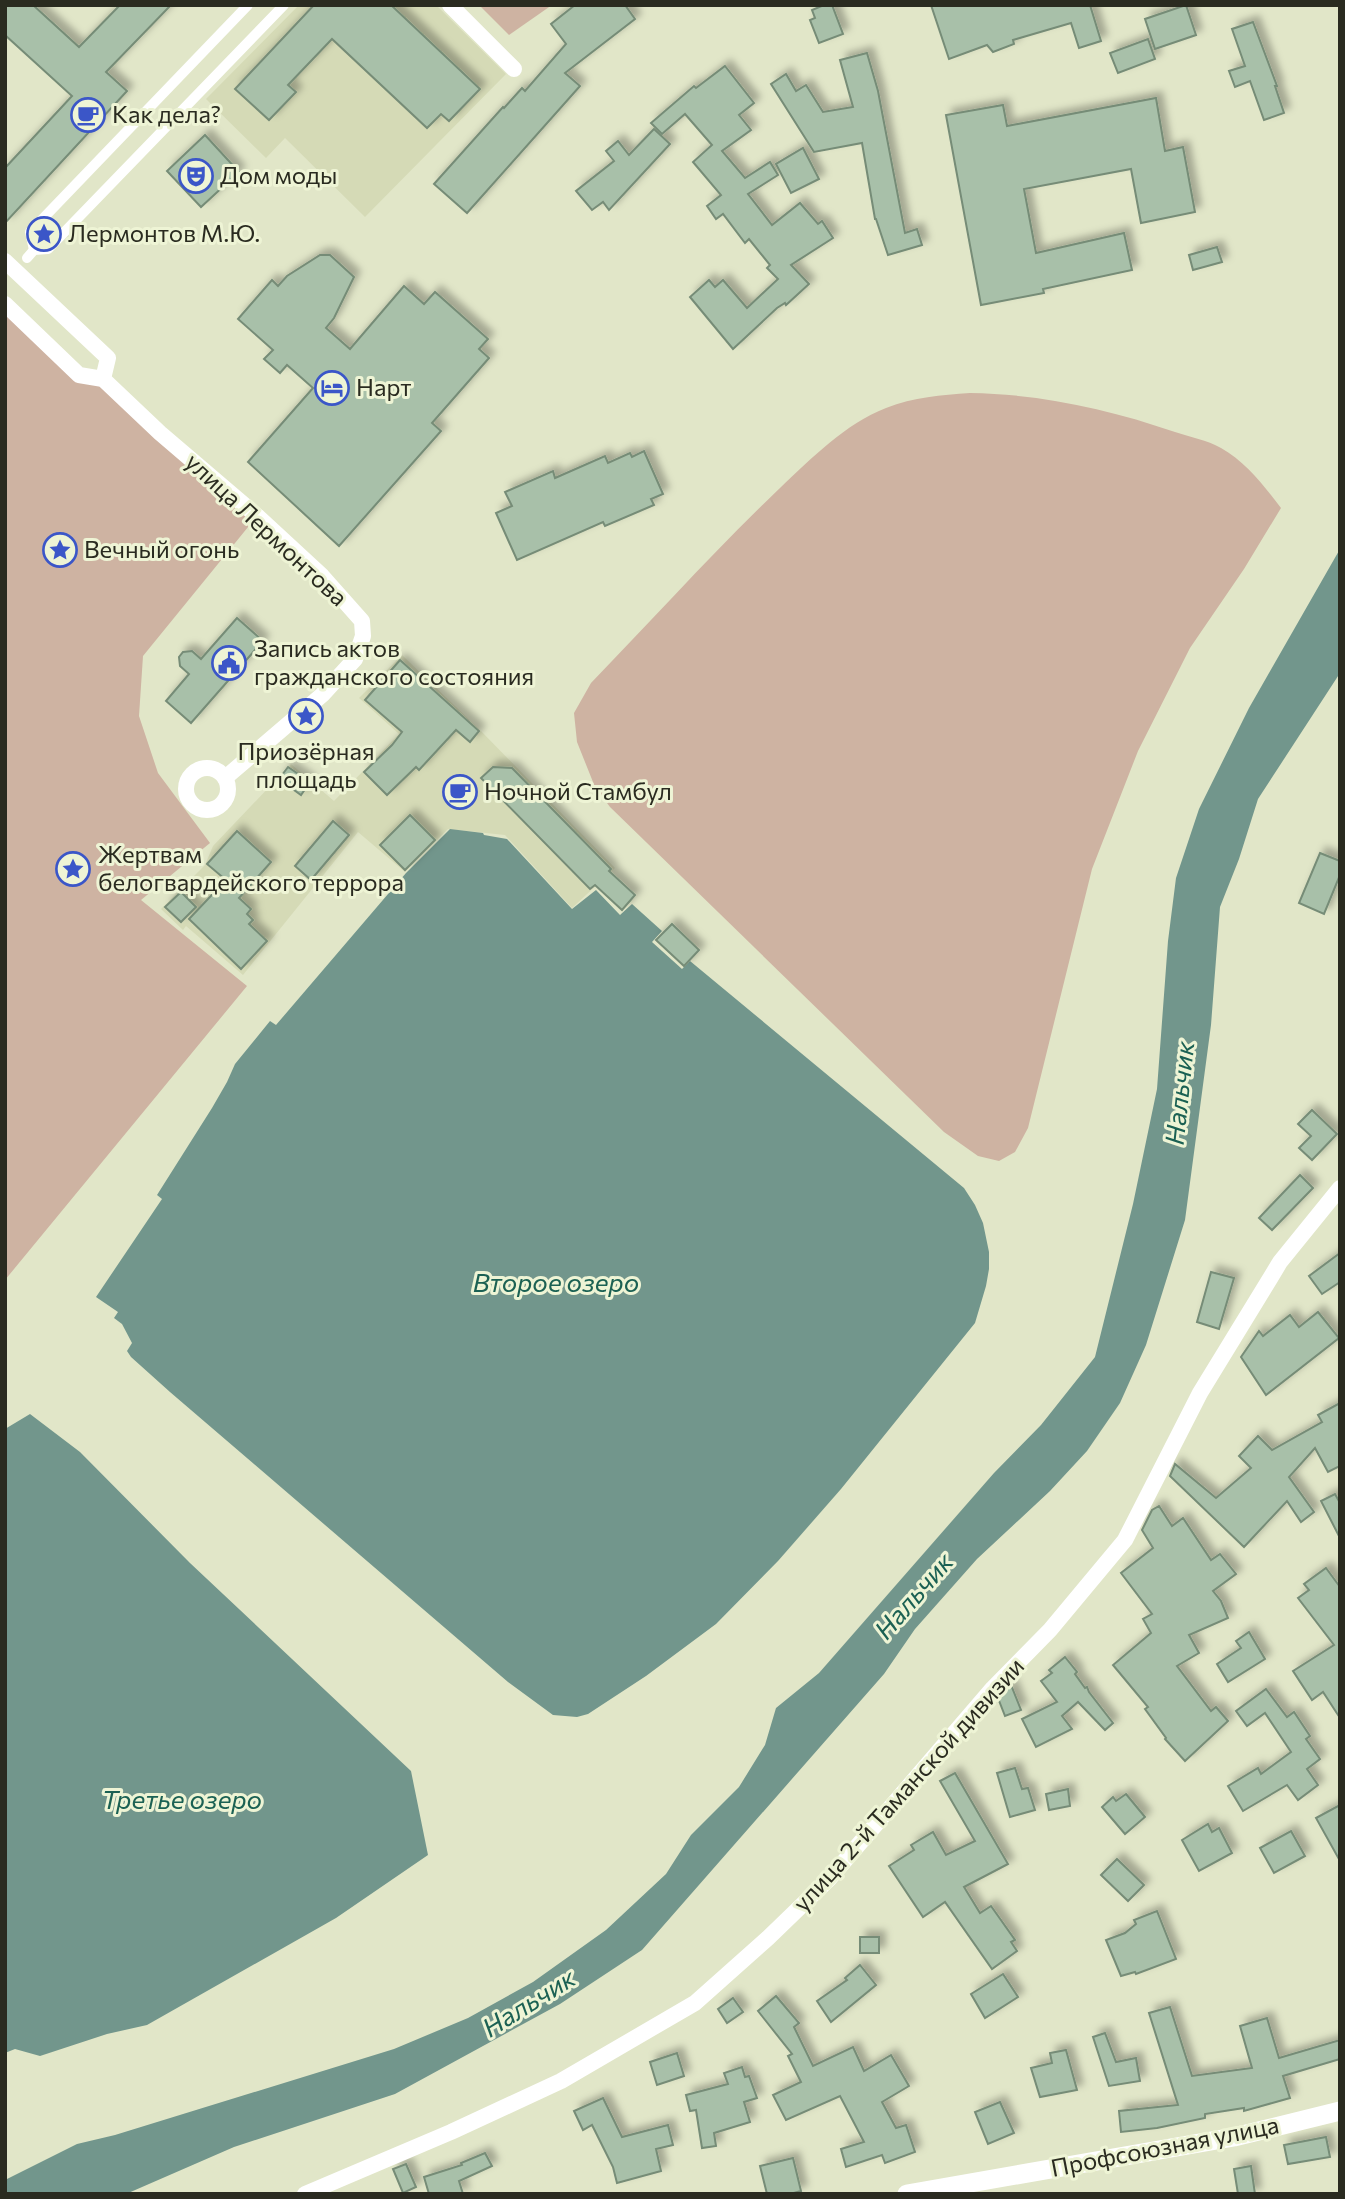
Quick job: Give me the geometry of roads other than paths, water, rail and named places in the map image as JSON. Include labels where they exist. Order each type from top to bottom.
[{"type":"street","points":[[248,5],[30,232],[31,254],[48,249],[284,5]]},
{"type":"street","points":[[450,5],[514,69]]},
{"type":"street","points":[[5,261],[108,358],[103,379]]},
{"type":"street","name":"улица Лермонтова","points":[[5,304],[79,375],[103,379],[322,576],[362,621],[363,636],[355,659],[322,695],[226,778]]},
{"type":"street","name":"улица 2-й Таманской дивизии","points":[[305,2194],[451,2132],[561,2081],[695,2003],[829,1879],[993,1688],[1050,1630],[1125,1540],[1200,1393],[1280,1262],[1340,1188]]},
{"type":"street","name":"Профсоюзная улица","points":[[907,2194],[1234,2137],[1340,2111]]},
{"type":"water","name":"Нальчик","points":[[1340,549],[1340,673],[1258,799],[1220,907],[1211,1025],[1185,1220],[1146,1345],[1120,1403],[1087,1451],[1050,1491],[977,1559],[915,1629],[884,1674],[642,1950],[560,2004],[395,2094],[234,2147],[126,2194],[5,2194],[5,2180],[77,2144],[115,2135],[394,2049],[468,2018],[533,1982],[606,1930],[666,1874],[691,1835],[739,1787],[765,1745],[776,1708],[819,1673],[994,1473],[1041,1425],[1095,1357],[1133,1204],[1157,1089],[1168,941],[1176,878],[1199,809],[1249,708]]},
{"type":"water","name":"Второе озеро","points":[[450,829],[507,839],[572,909],[596,890],[620,915],[632,904],[662,931],[652,942],[682,969],[690,961],[964,1188],[983,1223],[989,1252],[986,1286],[975,1323],[841,1489],[778,1561],[716,1624],[646,1676],[588,1714],[577,1717],[553,1715],[508,1682],[170,1392],[131,1357],[127,1351],[132,1343],[122,1324],[114,1318],[118,1312],[96,1297],[162,1199],[157,1195],[212,1108],[235,1064],[270,1021],[276,1025],[406,873]]},
{"type":"water","name":"Третье озеро","points":[[30,1414],[80,1452],[190,1563],[411,1771],[428,1855],[336,1918],[147,2025],[107,2034],[40,2056],[15,2049],[5,2053],[5,1429]]},
{"type":"place","name":"Как дела?","points":[[88,115]]},
{"type":"place","name":"Дом моды","points":[[196,176]]},
{"type":"place","name":"Лермонтов М.Ю.","points":[[44,234]]},
{"type":"place","name":"Нарт","points":[[332,388]]},
{"type":"place","name":"Вечный огонь","points":[[60,550]]},
{"type":"place","name":"Запись актов гражданского состояния","points":[[229,663]]},
{"type":"place","name":"Приозёрная площадь","points":[[306,716]]},
{"type":"place","name":"Ночной Стамбул","points":[[460,792]]},
{"type":"place","name":"Жертвам белогвардейского террора","points":[[73,869]]}]
